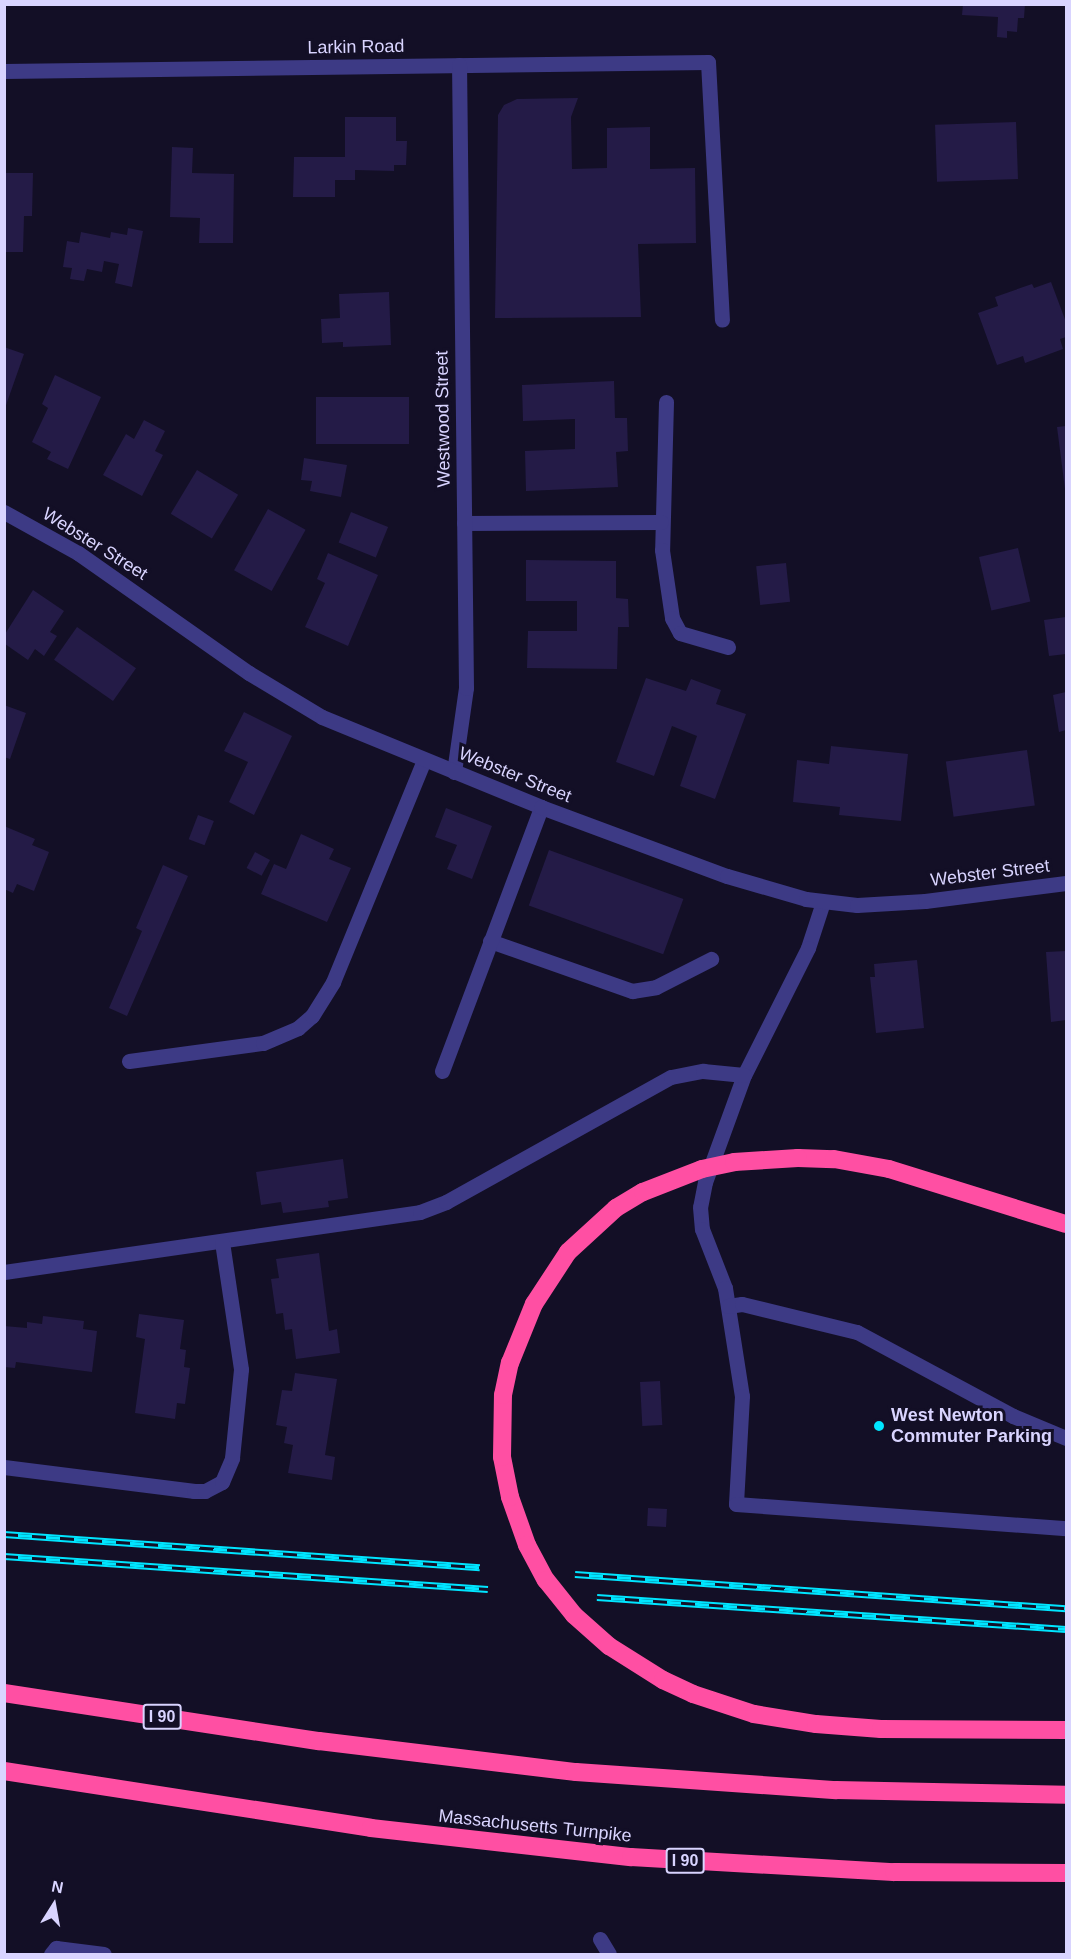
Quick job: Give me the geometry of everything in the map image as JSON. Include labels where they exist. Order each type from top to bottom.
[{"type":"highway","points":[[1066,1224],[889,1169],[834,1160],[798,1158],[734,1162],[702,1169],[643,1192],[616,1208],[568,1252],[548,1278],[520,1333],[503,1395],[502,1457],[510,1497],[527,1545],[546,1580],[574,1615],[609,1646],[663,1680],[693,1694],[754,1713],[816,1724],[881,1729],[1066,1730]]},
{"type":"highway","name":"I 90","points":[[4,1693],[319,1741],[576,1772],[836,1790],[1066,1795]]},
{"type":"highway","name":"Massachusetts Turnpike","points":[[4,1772],[371,1828],[631,1857],[894,1872],[1066,1873]]},
{"type":"street","name":"Larkin Road","points":[[4,71],[708,62],[722,320]]},
{"type":"street","name":"Westwood Street","points":[[454,772],[466,695],[459,65]]},
{"type":"street","points":[[666,402],[662,522],[664,573],[675,627],[688,636],[728,647]]},
{"type":"street","name":"Webster Street","points":[[4,512],[87,560],[289,698],[348,729],[541,807],[727,876],[823,902],[889,904],[1066,883]]},
{"type":"street","points":[[464,523],[662,522]]},
{"type":"street","points":[[129,1061],[263,1043],[298,1028],[312,1016],[333,982],[424,760]]},
{"type":"street","points":[[442,1071],[541,807]]},
{"type":"street","points":[[823,902],[808,948],[744,1075],[705,1182],[700,1207],[702,1229],[721,1273],[728,1306],[743,1414],[736,1504],[1066,1528]]},
{"type":"street","points":[[490,941],[632,991],[656,987],[711,959]]},
{"type":"street","points":[[4,1272],[420,1212],[446,1202],[660,1082],[692,1072],[744,1075]]},
{"type":"street","points":[[4,1467],[194,1491],[205,1491],[222,1482],[232,1458],[241,1370],[222,1242]]},
{"type":"street","points":[[728,1306],[742,1304],[857,1332],[1013,1416],[1066,1438]]},
{"type":"street","points":[[600,1939],[609,1954]]},
{"type":"street","points":[[51,1954],[56,1948],[104,1954]]},
{"type":"building","points":[[963,4],[1025,4],[1024,18],[1018,18],[1017,32],[1007,31],[1007,38],[997,37],[998,17],[962,15]]},
{"type":"building","points":[[578,98],[571,117],[572,169],[607,168],[607,128],[650,127],[650,169],[695,168],[696,243],[638,244],[641,317],[495,318],[498,115],[504,105],[517,99]]},
{"type":"building","points":[[345,117],[396,117],[396,141],[407,141],[406,165],[394,165],[394,171],[355,170],[355,180],[335,180],[335,197],[293,197],[294,157],[345,157]]},
{"type":"building","points":[[1016,122],[1018,179],[937,182],[935,125]]},
{"type":"building","points":[[172,147],[193,148],[192,173],[234,174],[233,243],[199,243],[200,218],[170,217]]},
{"type":"building","points":[[4,173],[33,173],[32,216],[24,216],[23,252],[4,252]]},
{"type":"building","points":[[128,228],[143,231],[132,287],[115,283],[119,264],[104,261],[102,272],[87,269],[84,281],[70,279],[72,268],[63,267],[67,241],[79,243],[81,232],[110,238],[111,232],[127,235]]},
{"type":"building","points":[[1051,282],[1066,322],[1066,337],[1060,339],[1063,349],[1025,363],[1023,356],[997,365],[978,313],[998,306],[995,297],[1032,284],[1034,288]]},
{"type":"building","points":[[389,292],[391,345],[343,347],[343,342],[322,343],[321,319],[340,318],[339,294]]},
{"type":"building","points":[[4,347],[24,354],[5,408],[4,408]]},
{"type":"building","points":[[55,375],[101,397],[68,469],[47,459],[51,452],[32,442],[48,408],[42,404]]},
{"type":"building","points":[[614,381],[615,418],[627,418],[628,451],[616,452],[618,487],[526,491],[525,451],[575,449],[575,419],[523,421],[522,385]]},
{"type":"building","points":[[316,397],[409,397],[409,444],[316,444]]},
{"type":"building","points":[[144,420],[165,431],[155,451],[163,455],[142,496],[103,475],[126,434],[134,439]]},
{"type":"building","points":[[1066,426],[1066,489],[1065,489],[1057,427]]},
{"type":"building","points":[[304,458],[347,465],[341,497],[310,491],[312,481],[301,480]]},
{"type":"building","points":[[197,470],[238,495],[212,538],[171,514]]},
{"type":"building","points":[[268,509],[306,530],[272,591],[234,570]]},
{"type":"building","points":[[351,512],[388,527],[376,558],[339,543]]},
{"type":"building","points":[[1018,548],[1030,602],[991,611],[979,557]]},
{"type":"building","points":[[328,553],[378,575],[348,646],[305,627],[325,583],[317,579]]},
{"type":"building","points":[[526,560],[616,561],[616,598],[628,599],[629,627],[618,627],[617,669],[527,668],[528,631],[577,631],[577,601],[526,601]]},
{"type":"building","points":[[786,563],[790,602],[760,605],[756,566]]},
{"type":"building","points":[[33,590],[64,611],[50,632],[57,636],[44,656],[35,649],[28,660],[5,644],[5,634]]},
{"type":"building","points":[[1066,617],[1066,654],[1049,656],[1044,620]]},
{"type":"building","points":[[77,627],[136,668],[113,701],[54,660]]},
{"type":"building","points":[[646,678],[686,691],[691,679],[721,690],[716,704],[746,714],[715,799],[680,786],[697,736],[672,726],[654,776],[616,762]]},
{"type":"building","points":[[1066,692],[1066,730],[1059,732],[1053,695]]},
{"type":"building","points":[[4,705],[26,713],[10,759],[4,757]]},
{"type":"building","points":[[244,712],[292,736],[254,815],[229,802],[248,762],[224,751]]},
{"type":"building","points":[[831,746],[908,754],[901,821],[839,815],[840,807],[793,802],[797,760],[829,764]]},
{"type":"building","points":[[1027,750],[1035,805],[954,817],[946,761]]},
{"type":"building","points":[[446,808],[492,826],[472,879],[447,869],[457,845],[435,837]]},
{"type":"building","points":[[198,815],[214,821],[205,845],[189,839]]},
{"type":"building","points":[[4,826],[35,839],[32,845],[49,852],[34,891],[17,884],[13,893],[4,889]]},
{"type":"building","points":[[301,834],[334,849],[329,859],[351,868],[327,922],[261,894],[274,864],[286,869]]},
{"type":"building","points":[[549,850],[683,899],[663,954],[529,905]]},
{"type":"building","points":[[255,852],[270,860],[262,876],[247,868]]},
{"type":"building","points":[[163,865],[188,876],[127,1016],[109,1008],[142,931],[136,928]]},
{"type":"building","points":[[1066,951],[1066,1020],[1051,1022],[1046,952]]},
{"type":"building","points":[[917,960],[924,1028],[876,1033],[870,977],[875,977],[874,964]]},
{"type":"building","points":[[343,1159],[348,1198],[328,1201],[329,1207],[283,1213],[281,1202],[261,1205],[256,1172]]},
{"type":"building","points":[[319,1253],[329,1331],[337,1329],[340,1353],[296,1359],[292,1329],[285,1330],[283,1313],[276,1314],[271,1279],[279,1278],[276,1259]]},
{"type":"building","points":[[139,1314],[184,1320],[180,1349],[186,1350],[184,1367],[190,1368],[185,1404],[177,1403],[175,1419],[135,1413],[145,1339],[136,1337]]},
{"type":"building","points":[[43,1316],[84,1321],[83,1329],[97,1331],[92,1372],[16,1362],[15,1368],[4,1367],[4,1326],[27,1328],[27,1322],[42,1324]]},
{"type":"building","points":[[295,1373],[337,1379],[325,1455],[335,1457],[332,1480],[288,1473],[293,1445],[284,1443],[287,1427],[276,1425],[282,1390],[292,1391]]},
{"type":"building","points":[[660,1381],[662,1425],[642,1426],[640,1382]]},
{"type":"building","points":[[648,1508],[667,1509],[666,1527],[647,1526]]},
{"type":"railway","points":[[4,1534],[480,1567]]},
{"type":"railway","points":[[4,1556],[488,1589]]},
{"type":"railway","points":[[575,1574],[1066,1608]]},
{"type":"railway","points":[[597,1597],[1066,1629]]},
{"type":"place","name":"West Newton Commuter Parking","points":[[879,1426]]}]
